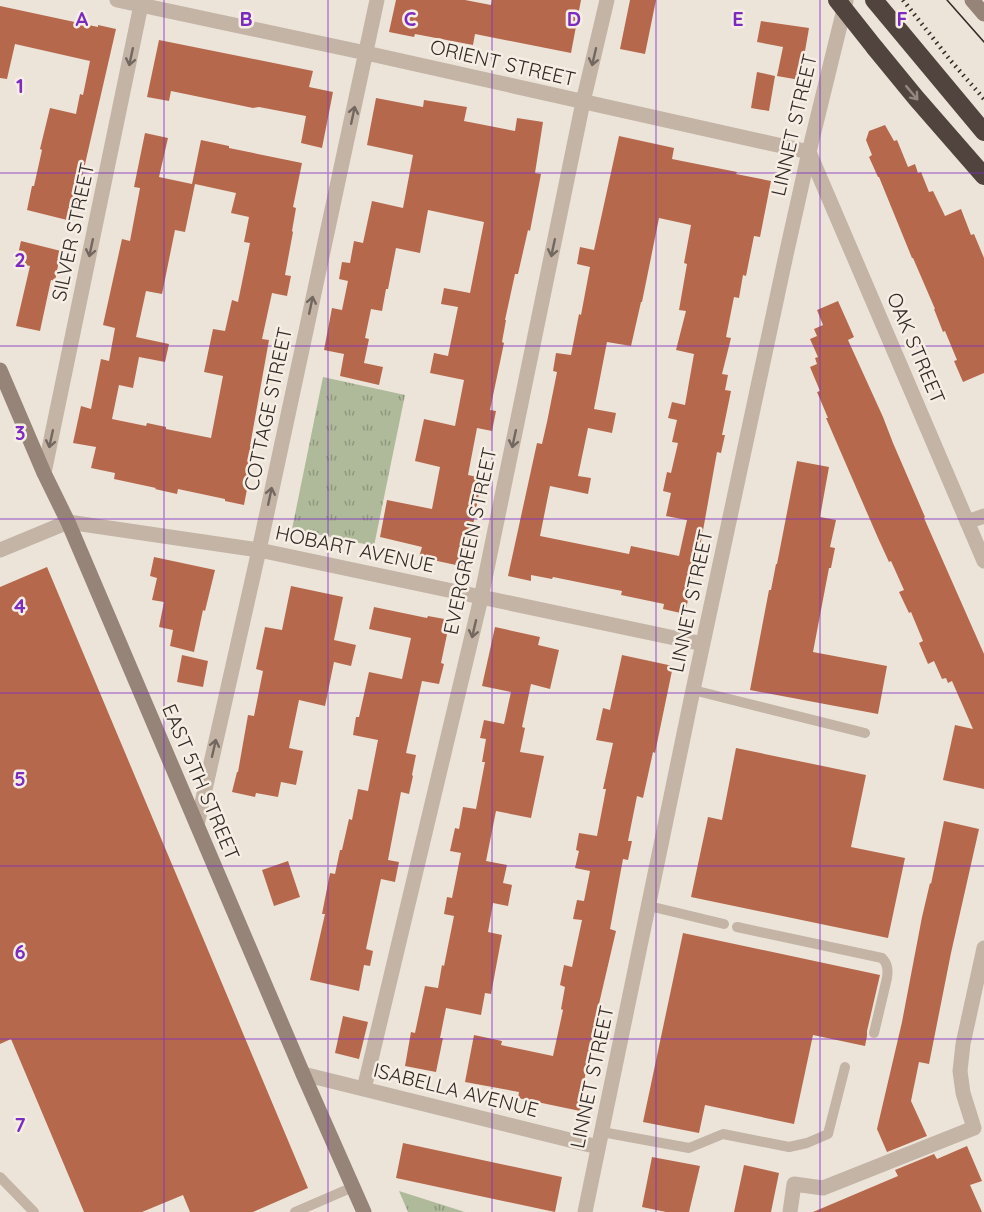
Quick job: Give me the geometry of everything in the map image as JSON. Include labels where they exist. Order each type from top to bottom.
[{"type":"highway","points":[[837,0],[916,98],[984,176]]},
{"type":"highway","points":[[879,6],[984,132]]},
{"type":"street","name":"ORIENT STREET","points":[[117,0],[142,2],[809,152]]},
{"type":"street","name":"COTTAGE STREET","points":[[196,825],[259,550],[377,0]]},
{"type":"street","name":"EVERGREEN STREET","points":[[364,1089],[481,598],[583,102],[607,0]]},
{"type":"street","name":"LINNET STREET","points":[[585,1212],[693,690],[809,152],[846,0]]},
{"type":"street","points":[[972,0],[984,14]]},
{"type":"street","name":"SILVER STREET","points":[[44,474],[142,2]]},
{"type":"street","name":"OAK STREET","points":[[809,152],[984,561]]},
{"type":"street","name":"EAST 5TH STREET","points":[[0,370],[44,474],[68,522],[196,825],[364,1212]]},
{"type":"street","points":[[967,522],[984,516]]},
{"type":"street","points":[[0,550],[68,522]]},
{"type":"street","name":"HOBART AVENUE","points":[[68,522],[259,550],[703,644]]},
{"type":"street","points":[[790,1212],[794,1184],[823,1188],[974,1128],[963,1093],[960,1071],[963,1044],[984,948]]},
{"type":"street","name":"ISABELLA AVENUE","points":[[303,1074],[598,1148]]},
{"type":"lane","points":[[693,690],[865,733]]},
{"type":"lane","points":[[649,906],[724,924]]},
{"type":"lane","points":[[737,927],[882,958],[888,970],[874,1033]]},
{"type":"lane","points":[[602,1132],[689,1148],[723,1134],[789,1147],[807,1143],[828,1134],[845,1068]]},
{"type":"lane","points":[[0,1178],[34,1212]]},
{"type":"lane","points":[[295,1212],[353,1187]]},
{"type":"green space","points":[[323,377],[405,395],[374,546],[292,529]]},
{"type":"green space","points":[[399,1191],[465,1212],[408,1212]]},
{"type":"building","points":[[396,0],[465,0],[491,5],[492,0],[581,0],[571,53],[475,34],[473,45],[415,34],[414,37],[389,32]]},
{"type":"building","points":[[630,0],[656,0],[645,54],[620,49]]},
{"type":"building","points":[[0,6],[116,29],[80,186],[82,187],[78,205],[74,204],[71,221],[27,210],[50,108],[76,114],[80,94],[83,95],[90,61],[15,44],[7,79],[0,78]]},
{"type":"building","points":[[761,21],[809,28],[800,80],[777,76],[783,47],[757,42]]},
{"type":"building","points":[[159,40],[313,71],[309,87],[333,92],[322,148],[301,143],[306,116],[171,91],[169,101],[147,97]]},
{"type":"building","points":[[757,72],[775,76],[769,111],[751,108]]},
{"type":"building","points":[[376,98],[423,107],[424,100],[467,107],[464,121],[515,131],[517,118],[543,122],[535,173],[541,174],[530,231],[528,230],[518,274],[515,274],[505,320],[502,342],[504,343],[490,410],[496,411],[492,431],[477,428],[468,475],[482,478],[465,567],[419,557],[422,547],[380,537],[387,500],[432,509],[440,467],[415,461],[424,419],[455,426],[464,380],[430,373],[434,353],[448,356],[458,307],[441,304],[444,288],[470,293],[484,222],[428,210],[420,253],[396,248],[382,311],[371,309],[365,338],[369,339],[364,363],[383,367],[379,385],[340,376],[344,354],[324,350],[332,308],[342,310],[348,281],[339,279],[342,262],[350,263],[354,241],[363,243],[372,201],[403,208],[413,155],[367,145]]},
{"type":"building","points":[[885,125],[894,141],[897,140],[908,167],[915,164],[918,173],[921,172],[929,192],[933,191],[945,216],[961,209],[971,235],[974,234],[984,258],[984,373],[963,382],[945,331],[943,332],[869,157],[872,155],[866,140],[869,131]]},
{"type":"building","points":[[145,133],[168,138],[159,177],[192,184],[201,140],[302,163],[293,207],[296,208],[285,275],[291,276],[287,296],[272,293],[262,339],[269,340],[250,446],[255,447],[244,505],[178,489],[177,494],[114,479],[115,473],[91,468],[96,447],[73,443],[81,406],[91,409],[101,359],[109,361],[115,328],[103,325],[122,239],[130,241],[140,188],[134,187]],"holes":[[[195,184],[236,193],[231,213],[249,217],[244,242],[250,243],[238,302],[232,300],[225,331],[213,329],[204,372],[223,376],[211,438],[147,423],[146,426],[112,419],[119,385],[133,388],[139,357],[165,362],[169,344],[136,337],[146,291],[162,294],[175,230],[185,232]]]},
{"type":"building","points":[[619,136],[674,148],[672,159],[771,181],[760,237],[754,236],[739,298],[734,297],[726,337],[731,338],[722,374],[728,375],[725,390],[731,391],[722,435],[725,435],[721,453],[717,452],[699,553],[685,614],[663,609],[664,604],[621,595],[622,591],[553,577],[552,579],[531,575],[531,581],[508,576],[537,443],[542,444],[547,422],[557,372],[553,371],[556,353],[571,355],[579,314],[581,315],[590,267],[577,264],[580,247],[594,250]],"holes":[[[659,218],[691,225],[679,310],[686,311],[676,350],[694,354],[685,405],[672,402],[668,418],[677,420],[672,442],[678,443],[671,473],[667,472],[663,491],[671,493],[666,516],[687,520],[679,556],[631,546],[629,554],[540,536],[550,486],[588,494],[591,478],[578,476],[588,428],[612,433],[616,413],[594,409],[607,342],[631,346]]]},
{"type":"building","points":[[21,241],[61,251],[55,281],[51,280],[40,331],[16,326],[30,266],[16,263]]},
{"type":"building","points":[[838,301],[854,337],[848,340],[984,654],[984,789],[943,780],[955,725],[973,729],[952,681],[948,683],[946,678],[942,679],[934,661],[928,664],[919,643],[923,641],[911,612],[909,613],[899,592],[904,590],[878,538],[817,392],[820,391],[810,367],[817,364],[815,358],[818,357],[810,339],[817,336],[814,329],[823,325],[817,310]]},
{"type":"building","points":[[797,461],[829,467],[820,517],[836,520],[830,547],[835,548],[813,652],[887,666],[878,714],[750,690]]},
{"type":"building","points":[[154,557],[215,570],[194,652],[170,646],[173,630],[159,627],[164,602],[152,600],[157,578],[150,576]]},
{"type":"building","points":[[47,567],[308,1188],[253,1212],[190,1212],[183,1195],[142,1212],[84,1212],[11,1039],[0,1044],[0,587]]},
{"type":"building","points":[[291,586],[343,597],[334,640],[356,645],[351,666],[334,662],[325,706],[299,700],[289,748],[303,751],[296,785],[281,782],[278,797],[256,793],[255,797],[232,792],[238,772],[248,715],[254,716],[263,671],[256,669],[265,627],[282,630]]},
{"type":"building","points":[[374,607],[427,618],[428,616],[450,620],[439,684],[422,681],[406,753],[416,755],[413,776],[409,794],[401,792],[388,860],[399,862],[395,882],[381,879],[366,949],[373,951],[370,966],[364,965],[359,991],[310,980],[325,914],[322,914],[330,873],[335,874],[349,819],[352,820],[358,789],[368,791],[378,740],[353,735],[369,672],[402,679],[411,638],[369,629]]},
{"type":"building","points":[[495,627],[540,637],[538,645],[559,650],[550,689],[531,684],[522,727],[525,728],[520,752],[544,756],[531,818],[496,811],[486,861],[507,865],[503,883],[512,885],[508,906],[493,903],[488,932],[502,935],[491,994],[485,993],[481,1015],[446,1008],[436,1072],[405,1066],[411,1032],[415,1033],[425,986],[438,988],[442,965],[444,966],[454,916],[444,914],[447,897],[452,898],[461,853],[450,851],[455,828],[459,829],[463,807],[476,809],[485,762],[482,762],[486,739],[480,738],[484,720],[504,724],[511,692],[482,686]]},
{"type":"building","points":[[182,655],[208,661],[203,687],[177,682]]},
{"type":"building","points":[[622,655],[673,666],[643,798],[637,796],[628,841],[632,841],[628,860],[623,859],[610,929],[616,931],[595,1021],[597,1021],[580,1111],[518,1098],[519,1092],[465,1082],[474,1035],[502,1041],[501,1045],[553,1056],[563,1010],[561,1009],[565,987],[560,985],[564,965],[572,967],[582,920],[573,919],[577,900],[584,901],[590,871],[575,868],[579,851],[576,850],[579,833],[597,836],[606,789],[603,789],[613,743],[596,740],[603,708],[610,710]]},
{"type":"building","points":[[736,748],[866,775],[851,847],[905,858],[888,938],[691,897],[708,817],[722,820]]},
{"type":"building","points":[[944,821],[979,829],[929,1064],[919,1062],[911,1101],[927,1136],[887,1152],[877,1129]]},
{"type":"building","points":[[288,861],[300,897],[274,906],[262,870]]},
{"type":"building","points":[[683,933],[880,975],[865,1046],[813,1035],[794,1124],[705,1105],[699,1133],[643,1122]]},
{"type":"building","points":[[343,1016],[368,1022],[359,1059],[335,1053]]},
{"type":"building","points":[[403,1143],[562,1177],[555,1212],[396,1178]]},
{"type":"building","points":[[967,1146],[982,1181],[970,1185],[982,1212],[813,1212],[898,1176],[895,1170],[934,1154],[937,1159]]},
{"type":"building","points":[[652,1157],[700,1166],[689,1212],[666,1212],[642,1207]]},
{"type":"building","points":[[744,1165],[779,1173],[771,1212],[734,1212]]},
{"type":"tram line","points":[[947,0],[984,42]]},
{"type":"railway","points":[[903,0],[984,99]]}]
